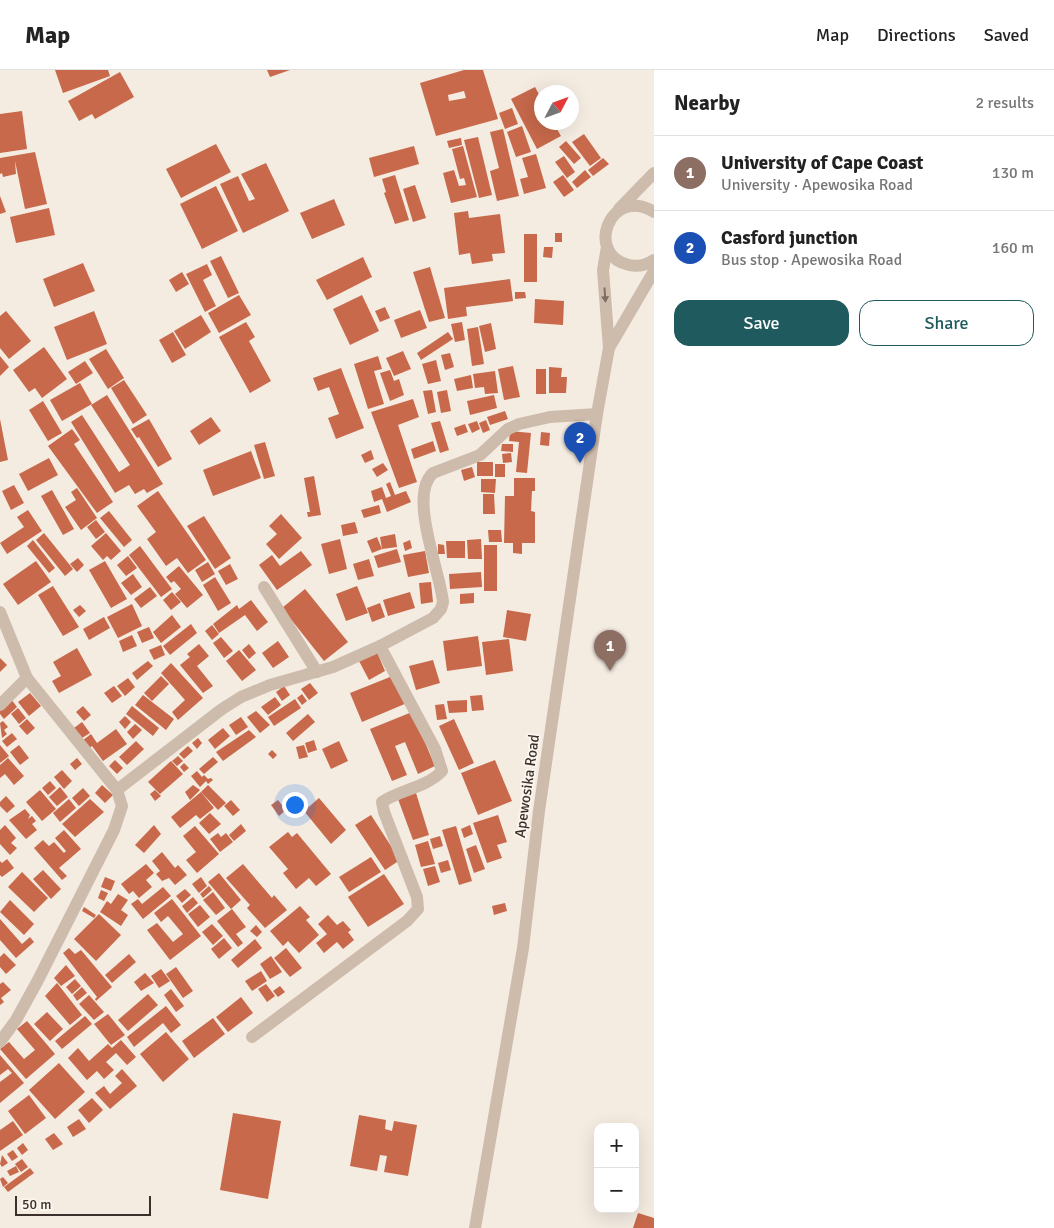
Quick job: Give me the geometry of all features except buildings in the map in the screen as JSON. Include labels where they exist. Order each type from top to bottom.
[{"type":"street","points":[[614,215],[654,173]]},
{"type":"street","points":[[614,215],[629,206],[646,208],[654,212]]},
{"type":"street","name":"Apewosika Road","points":[[475,1228],[523,948],[541,802],[597,414],[609,348],[603,270],[607,247],[606,230],[614,215]]},
{"type":"street","points":[[607,247],[617,260],[625,264],[642,266],[654,260]]},
{"type":"street","name":"Apewosika Road","points":[[609,348],[654,271]]},
{"type":"street","points":[[117,790],[240,697],[270,685],[317,672],[380,646],[432,618],[441,609],[443,602],[427,527],[423,487],[428,478],[433,472],[480,455],[503,433],[519,424],[550,417],[597,414]]},
{"type":"street","points":[[264,587],[317,672]]},
{"type":"street","points":[[0,612],[27,678],[117,790],[122,806],[114,830],[37,982],[16,1020],[0,1042]]},
{"type":"street","points":[[252,1037],[407,921],[418,910],[417,897],[384,812],[382,802],[392,795],[434,780],[442,771],[435,749],[380,646]]},
{"type":"street","points":[[0,705],[27,678]]},
{"type":"place","name":"Casford junction","points":[[580,463]]},
{"type":"place","name":"University of Cape Coast","points":[[610,671]]}]
